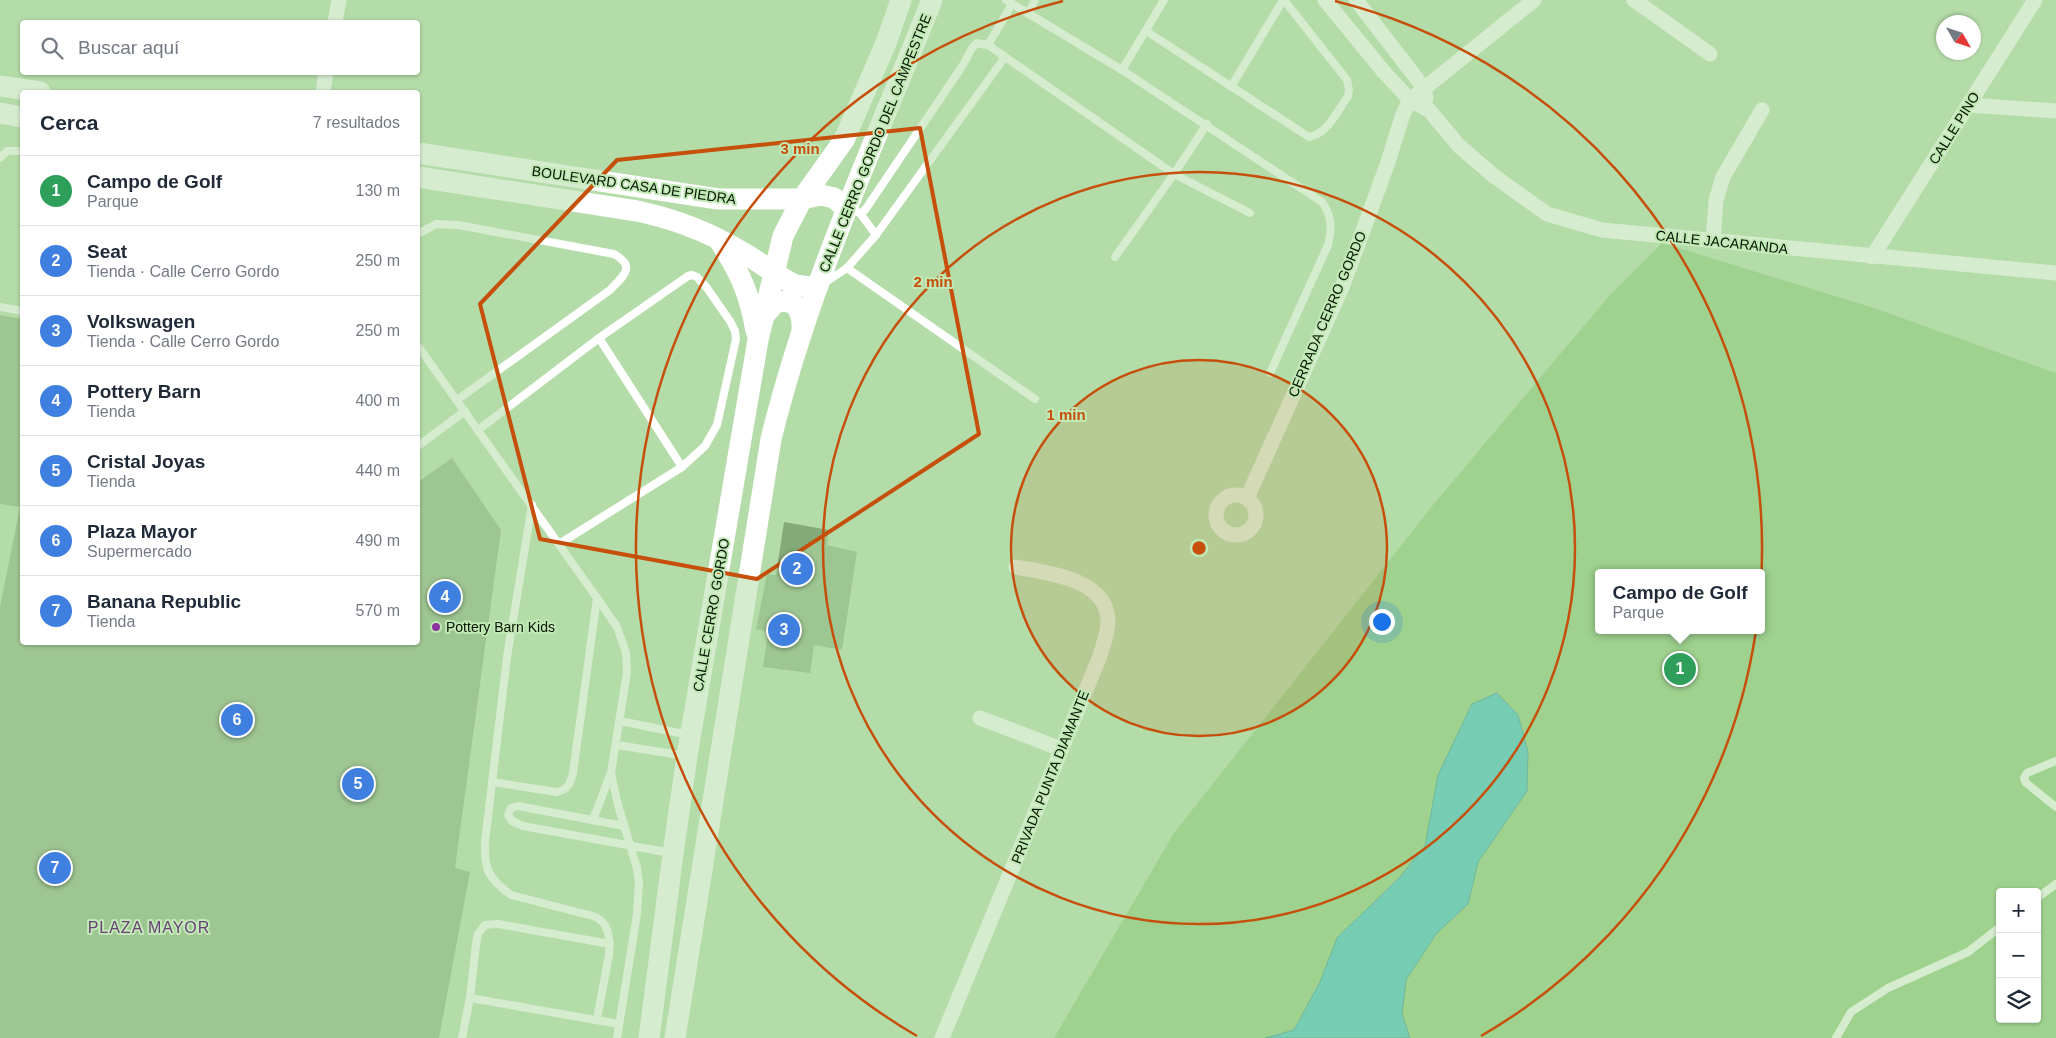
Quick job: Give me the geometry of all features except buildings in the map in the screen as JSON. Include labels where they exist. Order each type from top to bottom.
[{"type":"main road","name":"CALLE CERRO GORDO DEL CAMPESTRE","points":[[802,199],[844,140],[886,43],[901,0]]},
{"type":"main road","name":"CALLE CERRO GORDO DEL CAMPESTRE","points":[[818,286],[854,211],[932,0]]},
{"type":"main road","points":[[0,86],[27,90]]},
{"type":"main road","points":[[0,113],[20,117]]},
{"type":"main road","name":"BOULEVARD CASA DE PIEDRA","points":[[420,153],[718,199],[802,199],[816,195],[828,196],[854,211]]},
{"type":"main road","name":"BOULEVARD CASA DE PIEDRA","points":[[420,177],[637,211],[690,226],[717,238],[795,285],[818,286]]},
{"type":"main road","name":"CALLE CERRO GORDO","points":[[650,1038],[673,854],[689,746],[758,340],[783,236],[802,199]]},
{"type":"main road","points":[[717,238],[735,264],[747,291],[752,304],[758,340]]},
{"type":"main road","points":[[676,1038],[771,439],[802,332],[818,286]]},
{"type":"main road","points":[[764,317],[775,303],[787,301],[797,307],[802,315],[802,332]]},
{"type":"street","points":[[335,20],[338,0]]},
{"type":"street","name":"CALLE JACARANDA","points":[[1325,0],[1384,72],[1410,100],[1429,110],[1460,146],[1494,176],[1547,214],[1602,230],[2056,273]]},
{"type":"street","name":"CALLE JACARANDA","points":[[1356,0],[1424,88],[1429,110]]},
{"type":"street","points":[[1410,100],[1534,0]]},
{"type":"street","points":[[1634,0],[1710,54]]},
{"type":"street","name":"CALLE PINO","points":[[1872,257],[2035,0]]},
{"type":"street","points":[[323,90],[326,75]]},
{"type":"street","name":"CERRADA CERRO GORDO","points":[[1247,498],[1343,285],[1410,100]]},
{"type":"street","points":[[1969,105],[2056,111]]},
{"type":"street","points":[[1713,241],[1716,200],[1723,177],[1762,110]]},
{"type":"street","name":"PRIVADA PUNTA DIAMANTE","points":[[942,1038],[1100,656],[1106,636],[1108,618],[1104,605],[1096,594],[1086,586],[1054,574],[1016,567]]},
{"type":"street","points":[[980,718],[1061,749]]},
{"type":"lane","points":[[1028,14],[1035,0]]},
{"type":"lane","points":[[1122,70],[1164,0]]},
{"type":"lane","points":[[1146,31],[1309,137],[1318,135],[1326,128],[1348,96],[1349,90],[1347,80],[1283,0],[1231,86]]},
{"type":"lane","points":[[988,45],[1009,2],[1207,124],[1322,202],[1328,211],[1332,229],[1328,245],[1270,373]]},
{"type":"lane","points":[[854,211],[865,210],[963,65],[972,48],[980,43],[988,45],[1174,174],[1250,213]]},
{"type":"lane","points":[[818,286],[847,268],[876,234],[1005,57]]},
{"type":"lane","points":[[1115,257],[1207,124]]},
{"type":"lane","points":[[0,158],[7,151],[20,151]]},
{"type":"lane","points":[[854,211],[876,234]]},
{"type":"lane","points":[[420,233],[436,224],[458,225],[614,254],[624,260],[626,264],[627,270],[610,290],[457,400]]},
{"type":"lane","points":[[847,268],[1034,399]]},
{"type":"lane","points":[[478,430],[598,338],[680,280],[692,275],[702,281],[730,321],[735,331],[736,339],[717,425],[705,446],[682,468],[559,544]]},
{"type":"lane","points":[[0,307],[20,311]]},
{"type":"lane","points":[[598,338],[682,468]]},
{"type":"lane","points":[[420,349],[597,598],[617,627],[622,639],[626,653],[627,672],[620,721],[611,773],[593,820]]},
{"type":"lane","points":[[420,445],[465,411]]},
{"type":"lane","points":[[532,505],[507,657],[485,842],[485,863],[492,878],[511,894],[600,918],[607,929],[610,944],[597,1019]]},
{"type":"lane","points":[[492,782],[556,792],[563,791],[568,787],[573,773],[597,598]]},
{"type":"lane","points":[[620,721],[689,746]]},
{"type":"lane","points":[[616,745],[689,746]]},
{"type":"lane","points":[[2056,761],[2027,773],[2024,778],[2026,783],[2056,807]]},
{"type":"lane","points":[[611,773],[624,826],[631,845],[639,883],[637,914],[617,1038]]},
{"type":"lane","points":[[624,826],[518,806],[511,808],[508,815],[512,821],[523,826],[673,854]]},
{"type":"lane","points":[[2041,895],[2056,884]]},
{"type":"lane","points":[[462,1038],[470,998],[477,939],[481,928],[485,925],[498,924],[610,944]]},
{"type":"lane","points":[[1836,1038],[1851,1012],[1888,988],[1968,952],[1996,930]]},
{"type":"lane","points":[[470,998],[619,1024]]},
{"type":"highlighted area","points":[[920,128],[979,434],[757,579],[540,539],[480,304],[617,160]]},
{"type":"green space","points":[[1662,243],[1874,308],[2056,373],[2056,1038],[1054,1038],[1174,833],[1433,505],[1609,296]]},
{"type":"water","points":[[1497,693],[1518,715],[1528,752],[1527,791],[1478,862],[1468,904],[1436,934],[1406,980],[1402,1014],[1410,1038],[1265,1038],[1294,1030],[1320,982],[1337,938],[1399,878],[1425,846],[1438,775],[1472,704]]},
{"type":"place","name":"Seat","points":[[797,569]]},
{"type":"place","name":"Pottery Barn","points":[[445,597]]},
{"type":"place","name":"Pottery Barn Kids","points":[[436,627]]},
{"type":"place","name":"Volkswagen","points":[[784,630]]},
{"type":"place","name":"Campo de Golf","points":[[1680,669]]},
{"type":"place","name":"Plaza Mayor","points":[[237,720]]},
{"type":"place","name":"Cristal Joyas","points":[[358,784]]},
{"type":"place","name":"Banana Republic","points":[[55,868]]},
{"type":"district","name":"PLAZA MAYOR","points":[[149,927]]}]
